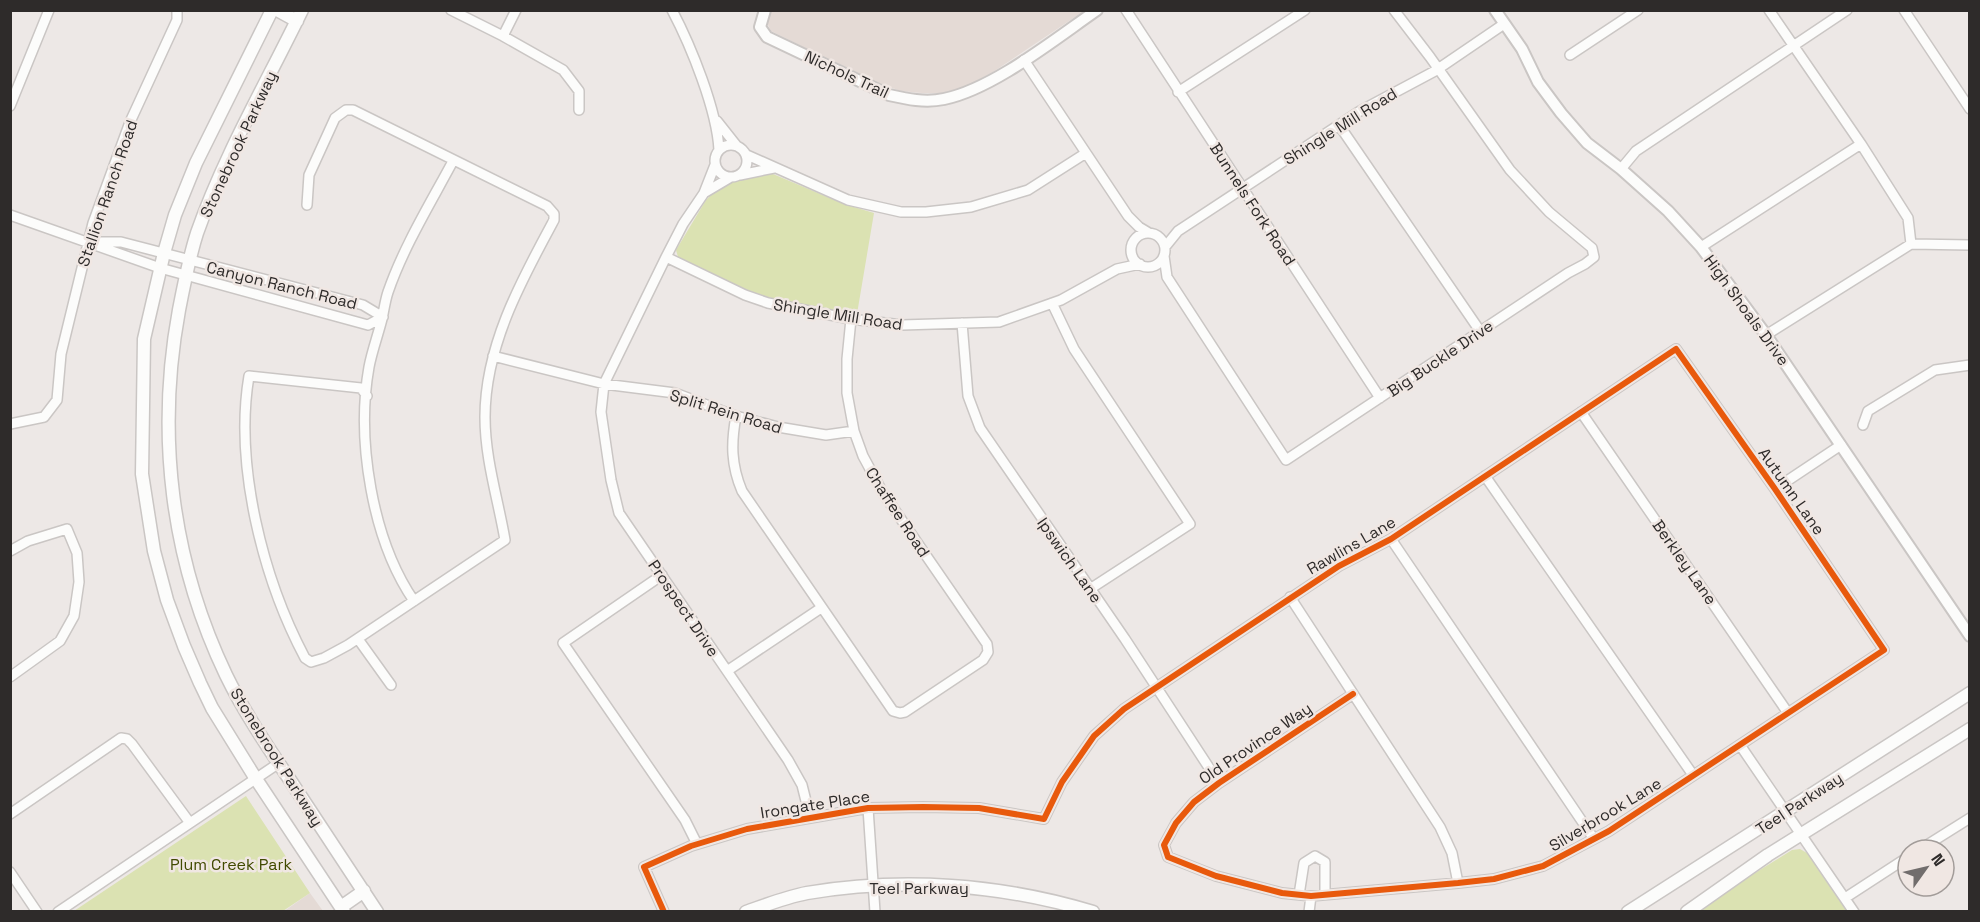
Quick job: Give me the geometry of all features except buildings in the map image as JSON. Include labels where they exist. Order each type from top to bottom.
[{"type":"main road","name":"Stonebrook Parkway","points":[[272,10],[196,163],[175,215],[164,253],[144,339],[142,474],[147,514],[167,600],[184,646],[212,708],[256,779],[343,909]]},
{"type":"main road","points":[[277,10],[300,16]]},
{"type":"main road","name":"Stonebrook Parkway","points":[[300,16],[225,165],[209,202],[189,261],[173,342],[168,387],[168,437],[176,519],[198,607],[211,642],[247,715],[377,912]]},
{"type":"main road","name":"Teel Parkway","points":[[1629,912],[1970,693]]},
{"type":"main road","name":"Teel Parkway","points":[[1687,912],[1758,861],[1970,729]]},
{"type":"main road","name":"Teel Parkway","points":[[746,912],[809,893],[875,886],[930,884],[1011,892],[1093,912]]},
{"type":"main road","points":[[343,909],[364,891]]},
{"type":"street","points":[[10,106],[15,80],[49,10]]},
{"type":"street","name":"Stallion Ranch Road","points":[[10,424],[44,417],[57,400],[61,354],[88,242],[130,122],[177,20],[177,10]]},
{"type":"street","points":[[451,10],[503,36],[562,70],[579,91],[579,110]]},
{"type":"street","points":[[503,36],[516,10]]},
{"type":"street","points":[[604,384],[683,224],[704,193],[719,150],[716,119],[672,10]]},
{"type":"street","name":"Nichols Trail","points":[[765,10],[760,27],[767,37],[889,95],[910,100],[942,100],[965,94],[1024,60],[1097,10]]},
{"type":"street","name":"Bunnels Fork Road","points":[[1126,10],[1380,398]]},
{"type":"street","points":[[1178,92],[1305,10]]},
{"type":"street","points":[[1394,10],[1438,68]]},
{"type":"street","name":"High Shoals Drive","points":[[1495,10],[1522,49],[1538,82],[1561,114],[1587,142],[1668,211],[1701,247],[1766,335],[1970,636]]},
{"type":"street","points":[[1570,55],[1638,10]]},
{"type":"street","points":[[1769,10],[1861,144],[1908,218],[1911,244]]},
{"type":"street","points":[[1621,169],[1636,151],[1847,10]]},
{"type":"street","points":[[1904,10],[1970,109]]},
{"type":"street","name":"Shingle Mill Road","points":[[1164,252],[1178,231],[1242,188],[1372,104],[1438,68],[1504,24]]},
{"type":"street","points":[[1024,60],[1128,216],[1139,227],[1153,234],[1164,252],[1167,277]]},
{"type":"street","name":"Big Buckle Drive","points":[[1167,277],[1286,460],[1594,257],[1592,248],[1549,212],[1510,170],[1438,68]]},
{"type":"street","points":[[307,205],[309,175],[335,118],[346,110],[359,112],[547,206],[554,214],[554,220],[510,307],[489,373],[485,418],[489,462],[505,540],[358,639],[324,658],[311,662],[305,658],[279,602],[257,525],[247,447],[246,403],[249,376],[361,388],[367,396]]},
{"type":"street","points":[[716,119],[736,145],[747,155],[848,200],[901,212],[971,207],[1028,190],[1086,153]]},
{"type":"street","points":[[1339,125],[1480,332]]},
{"type":"street","points":[[1701,247],[1861,144]]},
{"type":"street","points":[[719,150],[727,145],[736,145]]},
{"type":"street","points":[[704,193],[736,176],[747,166],[747,155]]},
{"type":"street","points":[[414,601],[397,573],[384,539],[375,504],[367,450],[369,367],[383,317],[386,296],[399,264],[453,161]]},
{"type":"street","points":[[715,165],[724,176],[736,176],[774,168]]},
{"type":"street","name":"Canyon Ranch Road","points":[[10,215],[160,268],[368,325],[383,317]]},
{"type":"street","points":[[1128,216],[1132,232],[1132,255],[1143,265],[1155,268],[1167,277]]},
{"type":"street","name":"Shingle Mill Road","points":[[1153,234],[1178,231]]},
{"type":"street","points":[[1132,246],[1139,235],[1153,234]]},
{"type":"street","name":"Canyon Ranch Road","points":[[88,242],[121,242],[363,305],[383,317]]},
{"type":"street","points":[[1766,335],[1911,244],[1970,245]]},
{"type":"street","name":"Shingle Mill Road","points":[[1117,269],[1132,246]]},
{"type":"street","points":[[1143,265],[1156,264],[1164,252]]},
{"type":"street","name":"Shingle Mill Road","points":[[666,257],[745,295],[768,303],[850,319],[902,325],[999,322],[1052,303],[1089,286],[1117,269],[1143,265]]},
{"type":"street","points":[[1052,303],[1074,349],[1190,524],[1090,589]]},
{"type":"street","name":"Chaffee Road","points":[[821,608],[890,709],[898,713],[903,713],[988,655],[987,644],[875,480],[863,456],[854,431],[849,404],[847,378],[850,319]]},
{"type":"street","name":"Ipswich Lane","points":[[962,323],[967,391],[975,418],[1219,783]]},
{"type":"street","name":"Rawlins Lane","points":[[1044,819],[1062,782],[1094,736],[1124,709],[1290,597],[1352,558],[1391,539],[1676,349]]},
{"type":"street","name":"Autumn Lane","points":[[1676,349],[1775,489],[1884,650]]},
{"type":"street","name":"Split Rein Road","points":[[494,356],[604,384],[675,393],[736,417],[778,428],[816,434],[854,431]]},
{"type":"street","points":[[1863,425],[1868,411],[1935,370],[1970,365]]},
{"type":"street","name":"Prospect Drive","points":[[604,384],[601,412],[611,480],[619,513],[788,760],[802,785],[810,817]]},
{"type":"street","name":"Berkley Lane","points":[[1581,412],[1788,712]]},
{"type":"street","points":[[727,671],[821,608],[742,491],[732,458],[736,417]]},
{"type":"street","points":[[1775,489],[1841,445]]},
{"type":"street","points":[[1485,476],[1693,775]]},
{"type":"street","points":[[10,550],[28,541],[67,529],[77,553],[79,582],[74,616],[60,641],[10,677]]},
{"type":"street","points":[[1391,539],[1594,839]]},
{"type":"street","points":[[662,575],[563,643],[686,820],[698,844]]},
{"type":"street","points":[[1290,597],[1440,827],[1452,853],[1458,883]]},
{"type":"street","points":[[358,639],[391,685]]},
{"type":"street","name":"Silverbrook Lane","points":[[1165,853],[1172,859],[1216,876],[1311,896],[1494,879],[1543,866],[1594,839],[1884,650]]},
{"type":"street","name":"Old Province Way","points":[[1165,853],[1164,845],[1184,812],[1219,783],[1353,694]]},
{"type":"street","points":[[10,814],[121,738],[127,739],[132,744],[190,823]]},
{"type":"street","points":[[1740,745],[1854,912]]},
{"type":"street","points":[[58,912],[279,763]]},
{"type":"street","points":[[868,808],[875,912]]},
{"type":"street","name":"Irongate Place","points":[[664,912],[644,867],[698,844],[747,829],[868,808],[979,808],[1044,819]]},
{"type":"street","points":[[1938,838],[1970,818]]},
{"type":"street","points":[[1299,895],[1304,863],[1315,856],[1325,862],[1325,895]]},
{"type":"street","points":[[1845,898],[1896,865]]},
{"type":"street","points":[[10,872],[37,912]]},
{"type":"street","points":[[1309,912],[1311,896]]},
{"type":"shaded area","points":[[772,10],[1084,11],[993,72],[965,87],[942,93],[922,93],[901,91],[872,81],[771,31],[766,21]]},
{"type":"shaded area","points":[[310,893],[323,911],[283,912]]},
{"type":"green space","points":[[764,173],[773,174],[844,204],[874,213],[857,314],[807,307],[770,298],[727,282],[678,257],[676,250],[706,200],[717,189],[737,178]]},
{"type":"green space","name":"Plum Creek Park","points":[[246,796],[310,893],[283,911],[74,911]]},
{"type":"green space","points":[[1800,849],[1807,853],[1850,911],[1692,912],[1792,850]]},
{"type":"cycle path","points":[[664,912],[644,867],[691,846],[747,829],[868,808],[979,808],[1044,819],[1062,782],[1094,736],[1124,709],[1339,566],[1391,539],[1676,349],[1775,489],[1884,650],[1609,831],[1543,866],[1494,879],[1311,896],[1282,893],[1216,876],[1168,857],[1164,845],[1176,823],[1194,802],[1353,694]]}]
